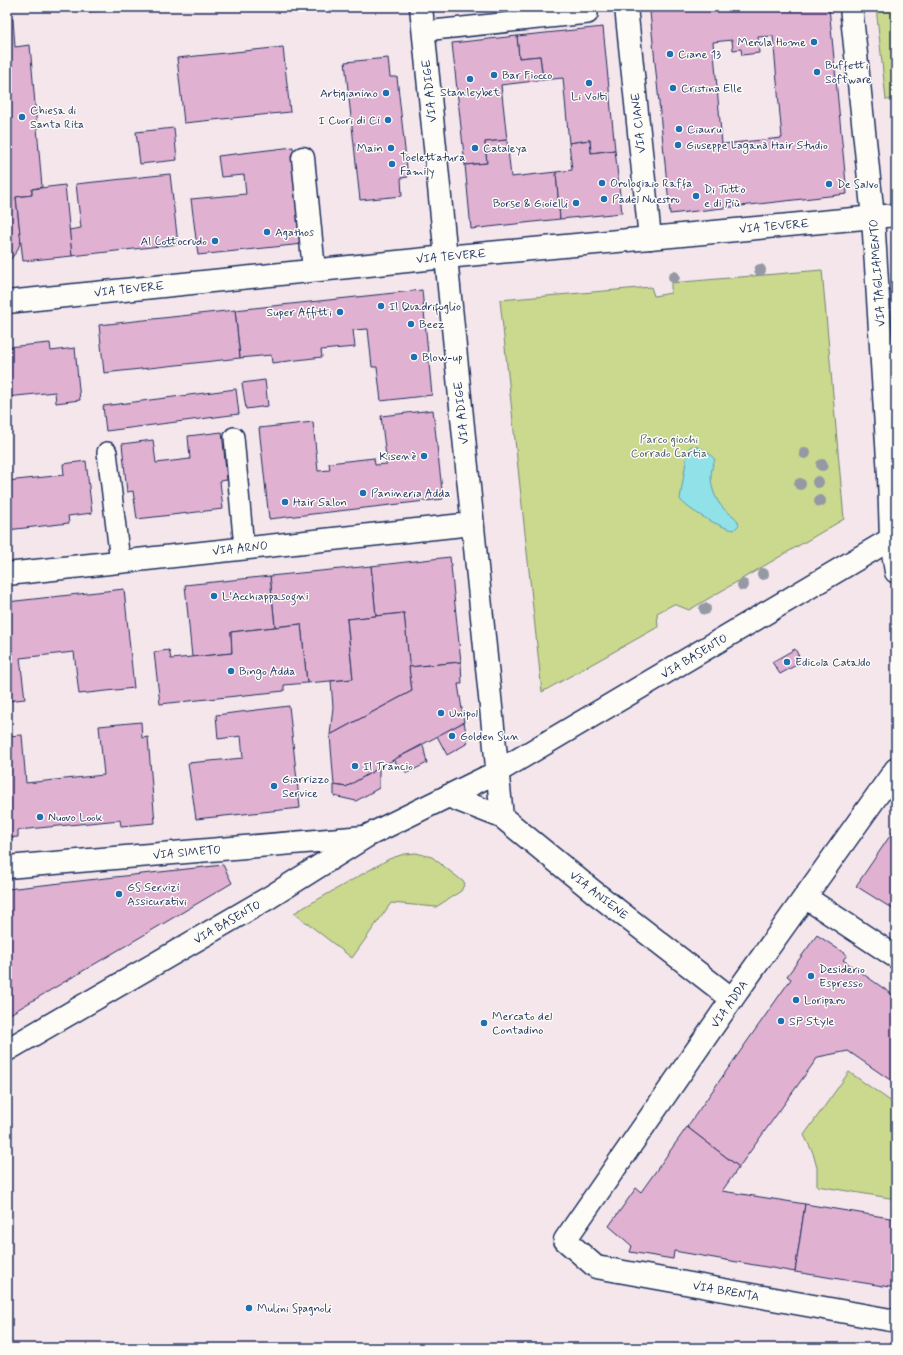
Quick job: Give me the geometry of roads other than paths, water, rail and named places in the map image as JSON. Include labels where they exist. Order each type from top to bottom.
[{"type":"street","name":"VIA ADIGE","points":[[421,7],[497,772]]},
{"type":"street","name":"VIA CIANE","points":[[626,7],[650,238]]},
{"type":"street","name":"VIA TAGLIAMENTO","points":[[850,7],[873,217],[896,572]]},
{"type":"street","points":[[303,158],[314,270]]},
{"type":"street","name":"VIA TEVERE","points":[[7,302],[446,257],[896,215]]},
{"type":"street","name":"VIA ARNO","points":[[7,574],[472,524]]},
{"type":"street","name":"VIA BASENTO","points":[[7,1050],[263,901],[367,836],[497,772],[894,538]]},
{"type":"street","name":"VIA ADDA","points":[[565,1240],[732,999],[896,769]]},
{"type":"street","points":[[497,772],[502,817]]},
{"type":"street","name":"VIA ANIENE","points":[[448,796],[502,817],[732,999]]},
{"type":"street","name":"VIA SIMETO","points":[[7,867],[367,836]]},
{"type":"street","points":[[805,897],[896,957]]},
{"type":"street","name":"VIA BRENTA","points":[[565,1240],[596,1267],[896,1321]]},
{"type":"lane","points":[[424,31],[588,14]]},
{"type":"lane","points":[[234,437],[244,548]]},
{"type":"lane","points":[[107,452],[120,562]]},
{"type":"water","points":[[692,446],[705,450],[715,460],[711,472],[712,486],[716,498],[720,504],[738,522],[739,525],[734,530],[728,529],[705,518],[680,499],[687,455],[689,448]]},
{"type":"place","name":"Merola Home","points":[[814,42]]},
{"type":"place","name":"Ciane 13","points":[[670,54]]},
{"type":"place","name":"Buffetti Software","points":[[817,72]]},
{"type":"place","name":"Bar Fiocco","points":[[494,75]]},
{"type":"place","name":"Stanleybet","points":[[470,79]]},
{"type":"place","name":"Li Volti","points":[[589,83]]},
{"type":"place","name":"Cristina Elle","points":[[673,88]]},
{"type":"place","name":"Artigianino","points":[[386,93]]},
{"type":"place","name":"Chiesa di Santa Rita","points":[[22,117]]},
{"type":"place","name":"I Cuori di Ci","points":[[388,120]]},
{"type":"place","name":"Ciauru","points":[[679,129]]},
{"type":"place","name":"Giuseppe Laganà Hair Studio","points":[[678,145]]},
{"type":"place","name":"Main","points":[[391,148]]},
{"type":"place","name":"Cataleya","points":[[475,148]]},
{"type":"place","name":"Toelettatura Family","points":[[392,164]]},
{"type":"place","name":"Orologiaio Raffa","points":[[602,183]]},
{"type":"place","name":"De Salvo","points":[[829,184]]},
{"type":"place","name":"Di Tutto e di Più","points":[[696,196]]},
{"type":"place","name":"Padel Nuestro","points":[[604,199]]},
{"type":"place","name":"Borse & Gioielli","points":[[576,203]]},
{"type":"place","name":"Agathos","points":[[267,232]]},
{"type":"place","name":"Al Cottocrudo","points":[[215,241]]},
{"type":"place","name":"Il Quadrifoglio","points":[[381,306]]},
{"type":"place","name":"Super Affitti","points":[[340,312]]},
{"type":"place","name":"Beez","points":[[411,324]]},
{"type":"place","name":"Blow-up","points":[[414,357]]},
{"type":"place","name":"Kisenè","points":[[424,456]]},
{"type":"place","name":"Panineria Adda","points":[[363,493]]},
{"type":"place","name":"Hair Salon","points":[[285,502]]},
{"type":"place","name":"L'Acchiappasogni","points":[[214,596]]},
{"type":"place","name":"Edicola Cataldo","points":[[787,662]]},
{"type":"place","name":"Bingo Adda","points":[[231,671]]},
{"type":"place","name":"Unipol","points":[[441,713]]},
{"type":"place","name":"Golden Sun","points":[[452,736]]},
{"type":"place","name":"Il Trancio","points":[[355,766]]},
{"type":"place","name":"Giarrizzo Service","points":[[274,786]]},
{"type":"place","name":"Nuovo Look","points":[[40,817]]},
{"type":"place","name":"GS Servizi Assicurativi","points":[[119,894]]},
{"type":"place","name":"Desiderio Espresso","points":[[811,976]]},
{"type":"place","name":"Loriparo","points":[[796,1000]]},
{"type":"place","name":"SP Style","points":[[781,1021]]},
{"type":"place","name":"Mercato del Contadino","points":[[484,1023]]},
{"type":"place","name":"Mulini Spagnoli","points":[[249,1308]]},
{"type":"park label","name":"Parco giochi Corrado Cartia","points":[[669,446]]}]
